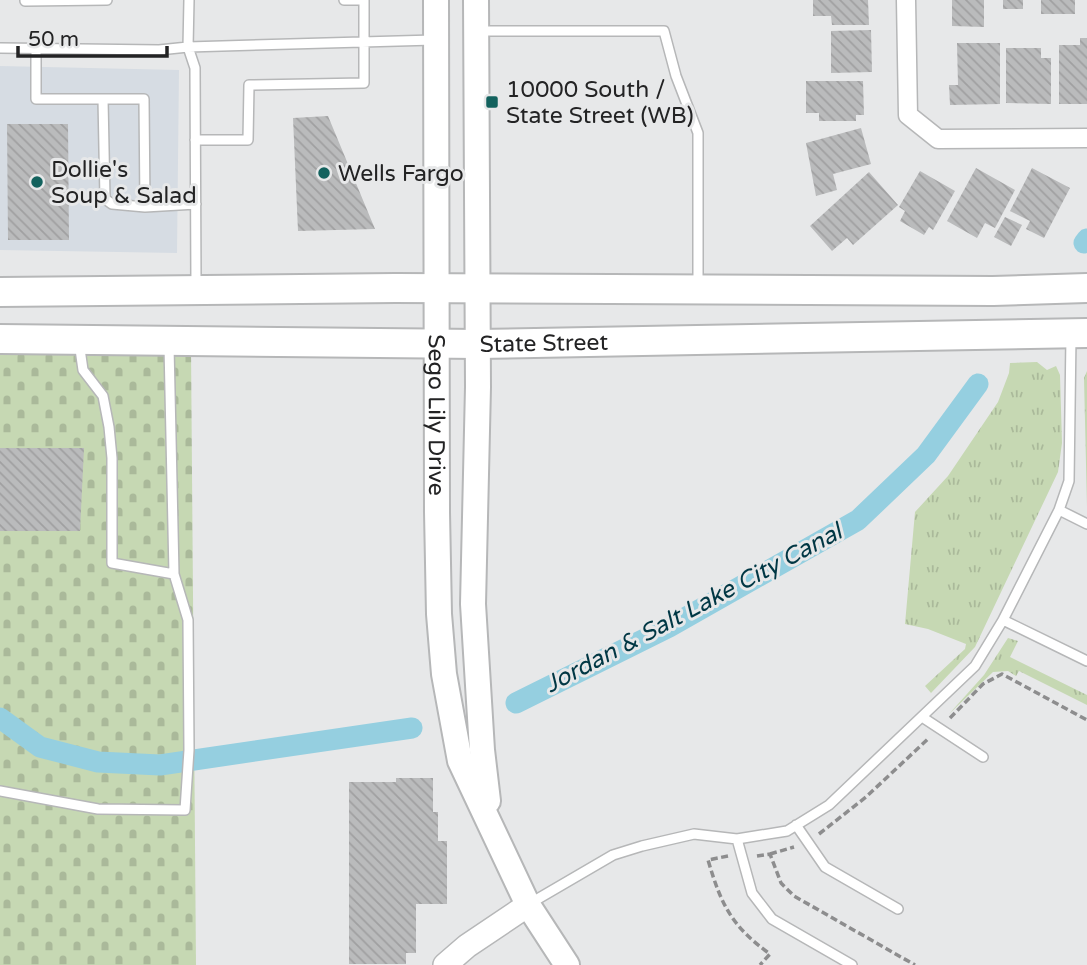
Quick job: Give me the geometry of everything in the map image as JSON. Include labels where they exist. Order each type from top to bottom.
[{"type":"main road","name":"Sego Lily Drive","points":[[436,0],[439,614],[444,674],[460,761],[490,819],[528,905],[567,965]]},
{"type":"main road","name":"Sego Lily Drive","points":[[476,0],[478,344],[473,604],[482,750],[490,819]]},
{"type":"main road","points":[[0,292],[439,288],[1087,288]]},
{"type":"main road","name":"State Street","points":[[0,340],[478,344],[1079,333]]},
{"type":"street","points":[[906,0],[908,115],[938,139],[1087,138]]},
{"type":"street","points":[[445,965],[467,946],[528,905]]},
{"type":"lane","points":[[25,1],[107,0]]},
{"type":"lane","points":[[189,0],[188,47],[194,68],[196,292]]},
{"type":"lane","points":[[195,140],[248,140],[249,85],[365,83],[364,0],[344,0]]},
{"type":"lane","points":[[477,31],[664,31],[676,76],[698,133],[698,290]]},
{"type":"lane","points":[[0,48],[159,50],[436,40]]},
{"type":"lane","points":[[36,48],[36,99],[144,99],[145,207]]},
{"type":"lane","points":[[103,99],[105,199],[111,204],[145,207],[196,204]]},
{"type":"lane","points":[[528,905],[613,855],[694,834],[737,839],[787,831],[829,805],[975,666],[1003,620],[1059,510],[1069,481],[1079,333]]},
{"type":"lane","points":[[79,340],[83,370],[103,396],[109,427],[113,458],[112,563],[174,574]]},
{"type":"lane","points":[[0,791],[98,809],[185,810],[189,750],[188,620],[174,574],[169,341]]},
{"type":"lane","points":[[1059,510],[1087,524]]},
{"type":"lane","points":[[1003,620],[1087,662]]},
{"type":"lane","points":[[922,717],[983,757]]},
{"type":"lane","points":[[796,825],[825,867],[898,909]]},
{"type":"lane","points":[[737,839],[752,893],[772,919],[852,965]]},
{"type":"path","points":[[760,965],[770,954],[748,938],[727,915],[708,860],[724,856],[742,858],[792,849],[836,823],[983,684],[1002,674],[1087,720]]},
{"type":"path","points":[[770,854],[780,883],[794,896],[915,965]]},
{"type":"shaded area","points":[[0,66],[179,70],[177,253],[0,250]]},
{"type":"green space","points":[[191,348],[196,965],[0,965],[0,349]]},
{"type":"green space","points":[[1037,362],[1047,370],[1056,366],[1060,375],[1062,443],[1058,472],[975,647],[931,693],[925,686],[965,649],[966,644],[928,629],[905,624],[915,512],[948,476],[998,402],[1010,363]]},
{"type":"green space","points":[[1087,371],[1087,507],[1084,378]]},
{"type":"green space","points":[[1008,638],[1018,641],[1010,657],[1087,695],[1087,705],[1019,671],[1016,676],[1008,671],[993,672],[949,714],[984,675]]},
{"type":"building","points":[[813,0],[868,0],[869,25],[832,25],[831,16],[813,16]]},
{"type":"building","points":[[952,0],[984,0],[984,27],[952,26]]},
{"type":"building","points":[[1003,0],[1023,0],[1023,9],[1003,9]]},
{"type":"building","points":[[1041,0],[1075,0],[1075,14],[1041,14]]},
{"type":"building","points":[[871,30],[872,72],[831,73],[831,31]]},
{"type":"building","points":[[1080,38],[1087,38],[1087,104],[1059,104],[1059,45],[1080,45]]},
{"type":"building","points":[[957,43],[1000,43],[1000,104],[950,105],[949,85],[958,85]]},
{"type":"building","points":[[1006,48],[1041,48],[1041,58],[1051,58],[1051,104],[1006,103]]},
{"type":"building","points":[[806,81],[863,81],[864,115],[856,115],[856,121],[819,121],[819,113],[806,113]]},
{"type":"building","name":"Wells Fargo","points":[[328,116],[375,229],[298,231],[293,118]]},
{"type":"building","points":[[7,124],[68,124],[69,240],[8,240]]},
{"type":"building","points":[[861,128],[871,164],[833,174],[837,190],[816,196],[806,143]]},
{"type":"building","points":[[976,168],[1015,190],[995,228],[985,223],[977,238],[947,221]]},
{"type":"building","points":[[1032,168],[1070,188],[1044,238],[1026,229],[1030,221],[1010,211]]},
{"type":"building","points":[[920,171],[955,191],[933,230],[929,227],[924,235],[900,221],[905,211],[899,207]]},
{"type":"building","points":[[869,172],[898,205],[853,245],[847,238],[832,251],[810,226]]},
{"type":"building","points":[[1005,217],[1022,225],[1011,246],[994,237]]},
{"type":"building","points":[[0,448],[84,448],[80,531],[0,531]]},
{"type":"building","points":[[396,778],[433,778],[433,812],[438,812],[438,841],[447,841],[447,904],[416,904],[416,953],[406,953],[406,964],[349,964],[349,782],[396,782]]},
{"type":"waterway","name":"Jordan & Salt Lake City Canal","points":[[1084,243],[1087,239]]},
{"type":"waterway","name":"Jordan & Salt Lake City Canal","points":[[516,703],[669,627],[858,520],[926,455],[978,384]]},
{"type":"waterway","name":"Jordan & Salt Lake City Canal","points":[[0,718],[40,747],[98,762],[160,765],[412,728]]},
{"type":"place","name":"10000 South / State Street (WB)","points":[[492,102]]},
{"type":"place","name":"Wells Fargo","points":[[324,173]]},
{"type":"place","name":"Dollie's Soup & Salad","points":[[37,182]]}]
